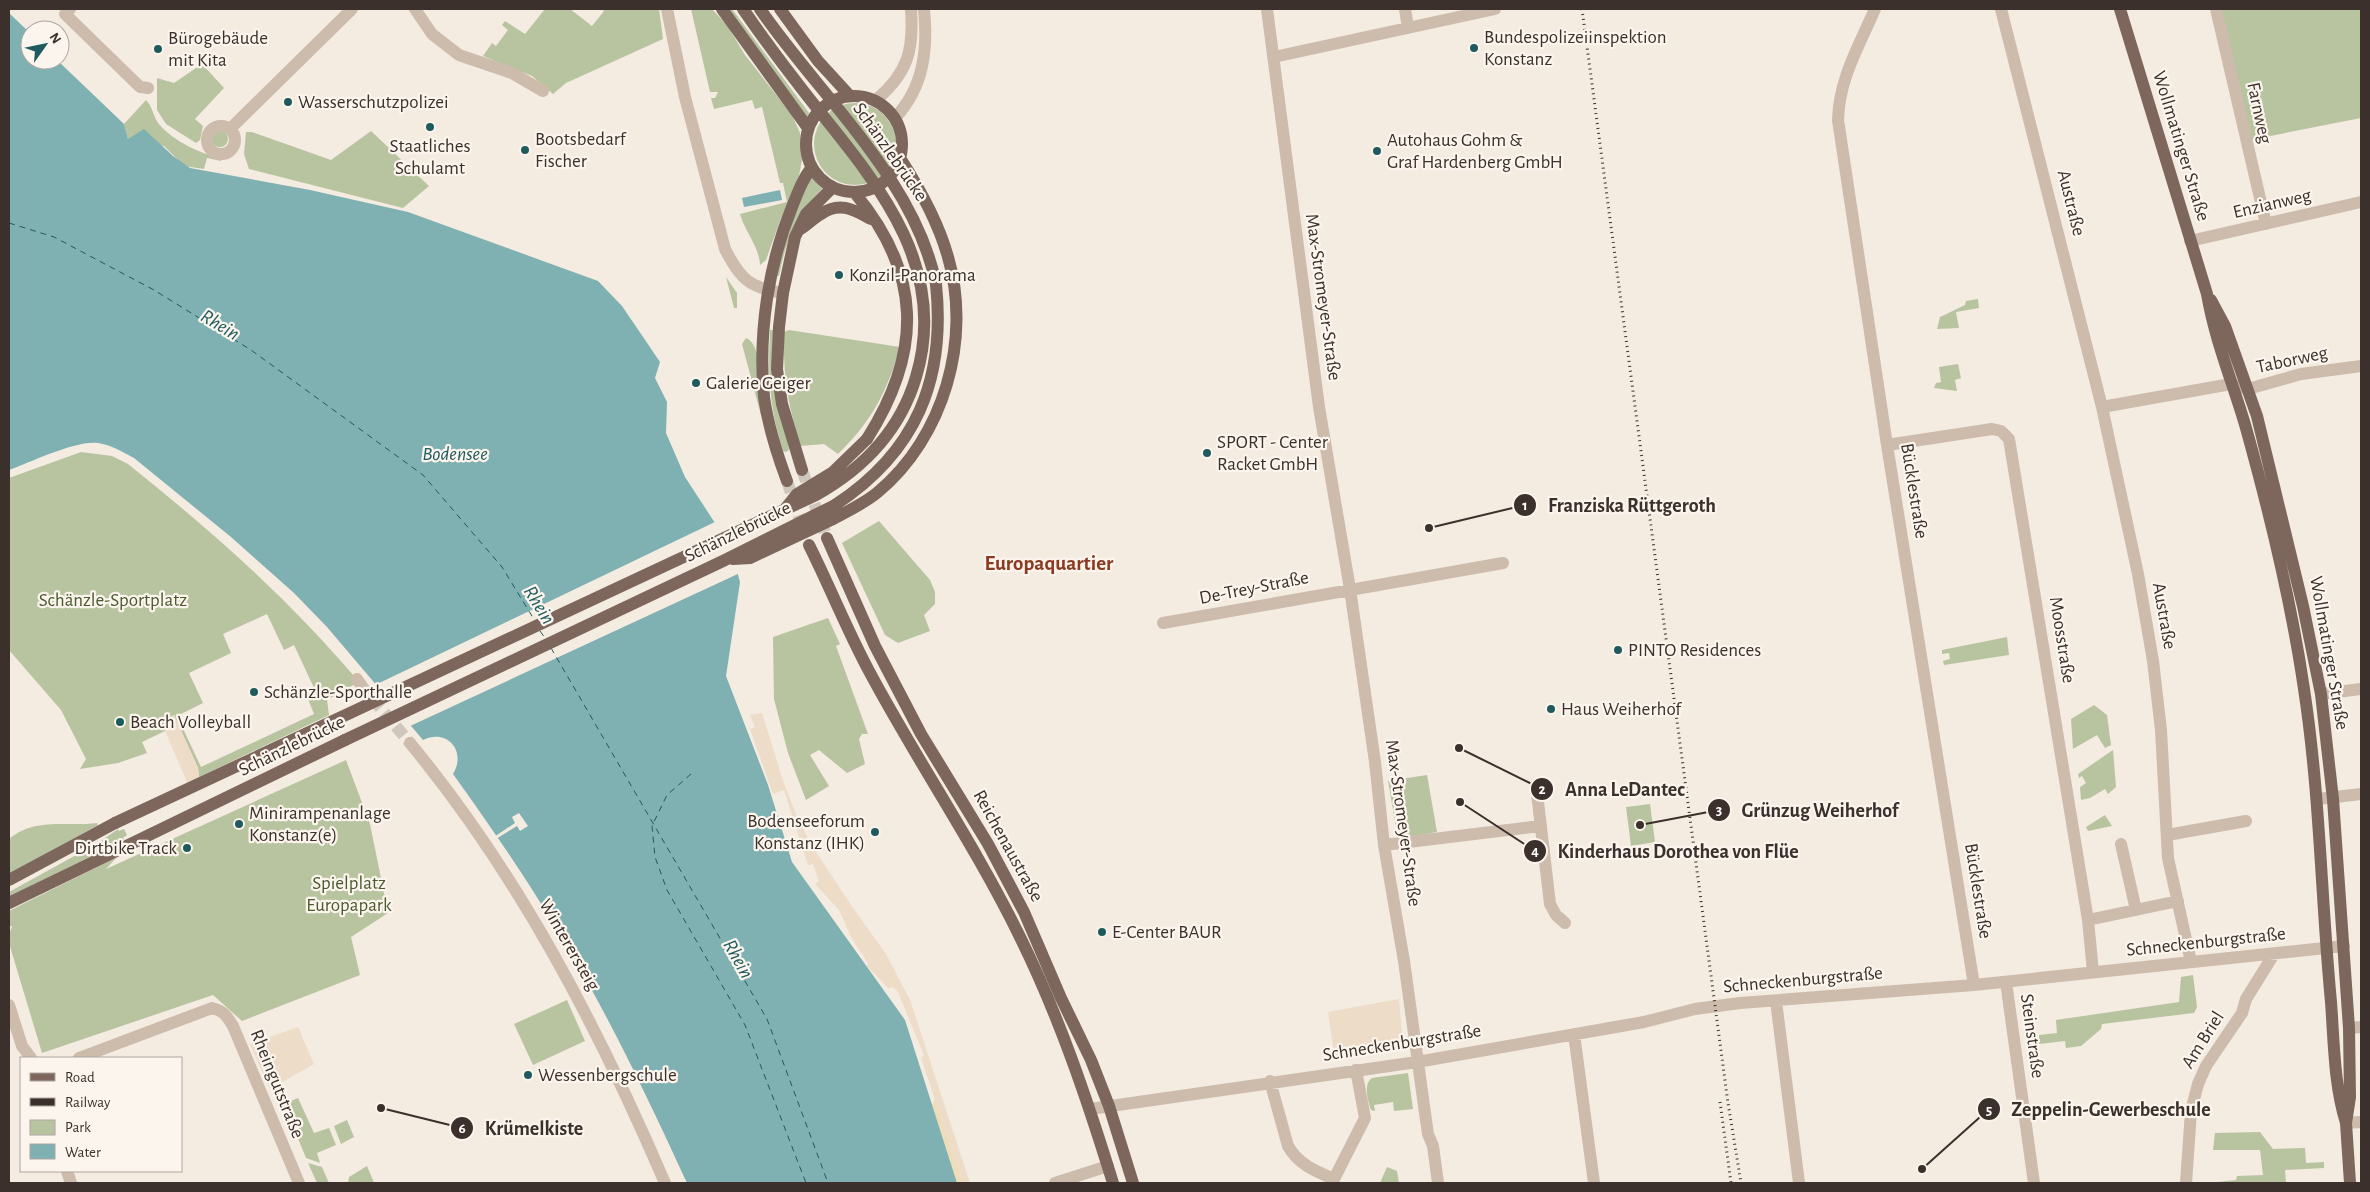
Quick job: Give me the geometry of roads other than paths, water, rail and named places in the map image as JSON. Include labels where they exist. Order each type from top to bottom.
[{"type":"main road","points":[[722,9],[808,128]]},
{"type":"main road","name":"Schänzlebrücke","points":[[9,880],[115,823],[784,510],[837,483],[872,455],[900,416],[915,382],[924,341],[924,307],[920,280],[913,254],[886,199],[742,9]]},
{"type":"main road","name":"Schänzlebrücke","points":[[9,903],[126,845],[723,561],[834,505],[859,489],[881,469],[901,445],[923,403],[936,360],[939,336],[939,310],[933,270],[924,241],[903,199],[884,169],[760,9]]},
{"type":"main road","points":[[780,9],[818,62],[850,96]]},
{"type":"main road","name":"Wollmatinger Straße","points":[[2120,9],[2207,294],[2212,326],[2242,413],[2285,580],[2304,691],[2318,799],[2326,948],[2340,1105],[2346,1124]]},
{"type":"main road","points":[[850,96],[862,96],[876,100],[888,109],[901,131],[903,147],[892,174],[885,181],[866,191],[854,192],[833,187],[824,182],[812,167],[807,150],[808,128],[820,110],[828,103],[850,96]]},
{"type":"main road","points":[[723,561],[750,558],[846,512],[877,493],[904,466],[934,418],[947,385],[956,324],[953,282],[949,258],[932,213],[900,158]]},
{"type":"main road","points":[[787,481],[778,455],[764,395],[763,344],[768,291],[785,222],[802,179],[812,167]]},
{"type":"main road","points":[[778,455],[786,460],[800,464],[782,404],[779,388],[777,350],[783,293],[790,256],[806,214],[833,187]]},
{"type":"main road","points":[[784,510],[797,494],[833,472],[867,439],[893,391],[903,360],[907,334],[906,298],[895,255],[878,223],[854,192]]},
{"type":"main road","points":[[799,230],[811,224],[822,213],[839,207],[856,210],[878,223]]},
{"type":"main road","name":"Wollmatinger Straße","points":[[2207,294],[2225,326],[2248,388],[2277,491],[2304,606],[2320,694],[2333,798],[2344,946],[2355,1027],[2346,1124],[2350,1183]]},
{"type":"main road","name":"Reichenaustraße","points":[[1113,1183],[1090,1109],[1052,1007],[1020,935],[964,831],[869,672],[810,547],[815,536],[824,536],[828,539],[871,638],[921,734],[988,844],[1024,912],[1061,998],[1092,1060],[1132,1177]]},
{"type":"main road","points":[[1108,1166],[1122,1166],[1132,1177]]},
{"type":"street","points":[[70,9],[64,14],[140,87],[148,88]]},
{"type":"street","points":[[230,129],[352,9]]},
{"type":"street","points":[[415,9],[432,34],[459,55],[512,73],[543,91]]},
{"type":"street","points":[[667,9],[687,104],[725,249],[743,278],[753,286],[783,293]]},
{"type":"street","points":[[876,100],[894,84],[904,68],[912,35],[911,9]]},
{"type":"street","points":[[895,118],[908,104],[922,66],[926,46],[924,9]]},
{"type":"street","name":"Max-Stromeyer-Straße","points":[[1267,9],[1319,407],[1350,589],[1375,762],[1384,846],[1404,961],[1417,1062],[1438,1183]]},
{"type":"street","points":[[1406,9],[1408,28]]},
{"type":"street","points":[[1274,57],[1495,9]]},
{"type":"street","name":"Bücklestraße","points":[[1875,9],[1843,82],[1839,97],[1838,120],[1887,445],[1974,985]]},
{"type":"street","name":"Austraße","points":[[2001,9],[2102,407],[2138,574],[2153,661],[2161,730],[2168,858],[2191,962]]},
{"type":"street","name":"Farnweg","points":[[2216,9],[2266,224]]},
{"type":"street","name":"Enzianweg","points":[[2190,241],[2361,202]]},
{"type":"street","name":"Taborweg","points":[[2231,384],[2248,388],[2301,374],[2361,366]]},
{"type":"street","points":[[2102,407],[2231,384]]},
{"type":"street","name":"Moosstraße","points":[[1887,445],[1992,429],[2002,431],[2010,439],[2088,920],[2093,972]]},
{"type":"street","points":[[1350,589],[1503,563]]},
{"type":"street","name":"De-Trey-Straße","points":[[1163,623],[1350,589]]},
{"type":"street","points":[[2320,694],[2361,690]]},
{"type":"street","name":"Winterersteig","points":[[410,743],[486,844],[544,935],[625,1092],[665,1183]]},
{"type":"street","points":[[1536,785],[1550,904],[1556,915],[1565,923]]},
{"type":"street","points":[[2318,799],[2361,794]]},
{"type":"street","points":[[2167,835],[2246,821]]},
{"type":"street","points":[[1384,846],[1540,826]]},
{"type":"street","points":[[2121,844],[2136,910]]},
{"type":"street","points":[[2088,920],[2178,901]]},
{"type":"street","name":"Schneckenburgstraße","points":[[1090,1109],[1270,1081],[1417,1062],[1644,1022],[1687,1010],[2006,982],[2344,946]]},
{"type":"street","name":"Am Briel","points":[[2186,1183],[2191,1112],[2198,1084],[2206,1066],[2242,1013],[2246,999],[2274,954]]},
{"type":"street","name":"Steinstraße","points":[[2006,982],[2034,1183]]},
{"type":"street","points":[[1776,1001],[1799,1183]]},
{"type":"street","points":[[9,1005],[20,1041]]},
{"type":"street","name":"Rheingutstraße","points":[[82,1057],[212,1008],[227,1015],[298,1183]]},
{"type":"street","points":[[9,1022],[30,1057]]},
{"type":"street","points":[[1574,1034],[1594,1183]]},
{"type":"street","points":[[1270,1081],[1288,1146],[1293,1155],[1333,1181],[1365,1118],[1356,1070]]},
{"type":"street","points":[[2346,1124],[2361,1122]]},
{"type":"street","points":[[1055,1183],[1108,1166]]},
{"type":"water","name":"Bodensee","points":[[9,13],[20,23],[20,70],[67,70],[124,124],[128,139],[144,129],[173,156],[190,168],[310,190],[408,212],[598,281],[622,306],[660,362],[655,378],[667,402],[666,433],[685,477],[730,546],[740,582],[726,676],[768,785],[792,862],[905,1020],[957,1183],[687,1183],[657,1118],[592,990],[519,869],[453,774],[458,757],[452,744],[447,739],[440,737],[423,740],[327,627],[294,593],[231,537],[134,458],[108,445],[89,443],[66,448],[9,470]]},
{"type":"water","points":[[780,190],[782,200],[744,207],[742,198]]},
{"type":"tunnel","points":[[802,470],[827,538]]},
{"type":"tunnel","points":[[787,481],[804,531]]},
{"type":"tunnel","points":[[361,685],[410,743]]},
{"type":"railway","points":[[1582,9],[1728,1103],[1741,1183]]},
{"type":"railway","points":[[1720,1102],[1731,1183]]},
{"type":"place","name":"Bundespolizeiinspektion Konstanz","points":[[1474,48]]},
{"type":"place","name":"Bürogebäude mit Kita","points":[[158,49]]},
{"type":"place","name":"Wasserschutzpolizei","points":[[288,102]]},
{"type":"place","name":"Staatliches Schulamt","points":[[430,127]]},
{"type":"place","name":"Bootsbedarf Fischer","points":[[525,150]]},
{"type":"place","name":"Autohaus Gohm & Graf Hardenberg GmbH","points":[[1377,151]]},
{"type":"place","name":"Konzil-Panorama","points":[[839,275]]},
{"type":"place","name":"Galerie Geiger","points":[[696,383]]},
{"type":"place","name":"SPORT - Center Racket GmbH","points":[[1207,453]]},
{"type":"place","name":"Franziska Rüttgeroth","points":[[1429,528]]},
{"type":"place","name":"PINTO Residences","points":[[1618,650]]},
{"type":"place","name":"Schänzle-Sporthalle","points":[[254,692]]},
{"type":"place","name":"Haus Weiherhof","points":[[1551,709]]},
{"type":"place","name":"Beach Volleyball","points":[[120,722]]},
{"type":"place","name":"Anna LeDantec","points":[[1459,748]]},
{"type":"place","name":"Kinderhaus Dorothea von Flüe","points":[[1460,802]]},
{"type":"place","name":"Minirampenanlage Konstanz(e)","points":[[239,824]]},
{"type":"place","name":"Grünzug Weiherhof","points":[[1640,825]]},
{"type":"place","name":"Bodenseeforum Konstanz (IHK)","points":[[875,832]]},
{"type":"place","name":"Dirtbike Track","points":[[187,848]]},
{"type":"place","name":"E-Center BAUR","points":[[1102,932]]},
{"type":"place","name":"Wessenbergschule","points":[[528,1075]]},
{"type":"place","name":"Krümelkiste","points":[[381,1108]]},
{"type":"place","name":"Zeppelin-Gewerbeschule","points":[[1922,1169]]},
{"type":"district","name":"Europaquartier","points":[[1049,563]]},
{"type":"water label","name":"Rhein","points":[[220,325]]},
{"type":"water label","name":"Rhein","points":[[539,605]]},
{"type":"water label","name":"Rhein","points":[[738,959]]},
{"type":"park label","name":"Schänzle-Sportplatz","points":[[113,600]]},
{"type":"park label","name":"Spielplatz Europapark","points":[[349,894]]}]
